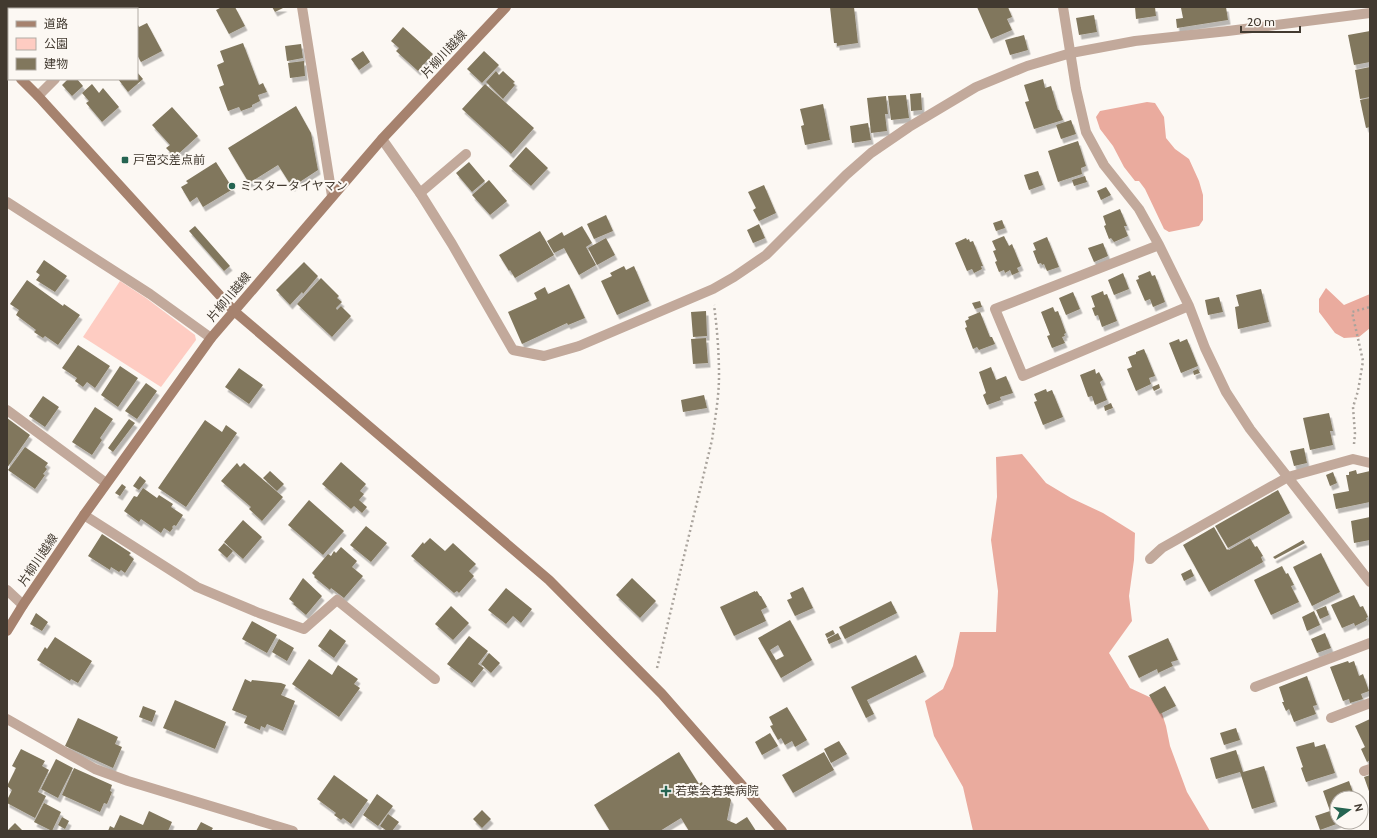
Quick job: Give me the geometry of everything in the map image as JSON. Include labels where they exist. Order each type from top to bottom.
[{"type":"street","points":[[302,7],[332,196]]},
{"type":"street","name":"片柳川越線","points":[[7,631],[106,483],[211,338],[382,139],[506,7]]},
{"type":"street","points":[[1063,7],[1076,89],[1086,132],[1104,165],[1139,209],[1159,245],[1189,306],[1205,348],[1226,392],[1250,429],[1370,582]]},
{"type":"street","points":[[382,139],[420,192],[513,350],[544,356],[578,346],[713,289],[734,277],[766,255],[846,175],[871,153],[909,127],[976,87],[1027,66],[1071,53],[1135,41],[1370,13]]},
{"type":"street","points":[[23,80],[234,311],[549,580],[653,684],[782,831]]},
{"type":"street","points":[[38,96],[54,80]]},
{"type":"street","points":[[420,192],[466,154]]},
{"type":"street","points":[[7,202],[150,294],[211,338]]},
{"type":"street","points":[[1159,245],[996,309],[1023,376],[1189,306]]},
{"type":"street","points":[[7,410],[106,483]]},
{"type":"street","points":[[1150,559],[1162,548],[1288,477],[1353,459],[1370,462]]},
{"type":"street","points":[[84,515],[197,587],[259,613],[304,629],[337,600],[436,679]]},
{"type":"street","points":[[7,590],[24,605]]},
{"type":"street","points":[[1255,687],[1370,643]]},
{"type":"street","points":[[1331,718],[1370,703]]},
{"type":"street","points":[[7,719],[95,769],[128,781],[293,831]]},
{"type":"path","points":[[653,684],[712,440],[717,407],[719,376],[717,323],[713,289]]},
{"type":"path","points":[[1353,459],[1355,434],[1353,407],[1358,391],[1363,361],[1352,312],[1370,307]]},
{"type":"green space","points":[[120,281],[146,298],[195,335],[196,340],[161,387],[83,337]]},
{"type":"shaded area","points":[[1147,102],[1155,103],[1164,117],[1166,138],[1175,149],[1189,159],[1199,181],[1203,195],[1203,220],[1199,226],[1169,232],[1164,229],[1145,189],[1139,181],[1135,181],[1124,167],[1113,146],[1100,129],[1096,117],[1100,111]]},
{"type":"shaded area","points":[[1326,288],[1344,305],[1370,294],[1370,328],[1359,337],[1344,338],[1335,333],[1319,312],[1319,299]]},
{"type":"shaded area","points":[[1022,454],[1046,483],[1071,498],[1103,513],[1135,533],[1134,560],[1129,596],[1132,621],[1109,653],[1130,688],[1158,701],[1166,726],[1170,746],[1187,792],[1210,831],[973,831],[963,787],[934,736],[925,701],[943,689],[953,666],[960,632],[996,632],[998,591],[991,540],[997,497],[996,457]]},
{"type":"building","points":[[7,7],[32,7],[8,8]]},
{"type":"building","points":[[222,7],[235,7],[245,26],[229,34],[216,10]]},
{"type":"building","points":[[272,7],[285,7],[275,12]]},
{"type":"building","points":[[830,7],[854,7],[858,43],[837,46],[837,43],[834,43]]},
{"type":"building","points":[[977,7],[1008,7],[1012,17],[1007,19],[1012,30],[991,39]]},
{"type":"building","points":[[1135,7],[1155,7],[1156,16],[1136,19]]},
{"type":"building","points":[[1226,7],[1228,20],[1177,28],[1176,19],[1183,18],[1181,8]]},
{"type":"building","points":[[1094,15],[1097,32],[1079,35],[1076,18]]},
{"type":"building","points":[[147,23],[162,51],[141,62],[138,57],[138,25],[139,27]]},
{"type":"building","points":[[403,27],[433,54],[418,71],[396,51],[399,48],[391,41]]},
{"type":"building","points":[[1370,31],[1370,62],[1354,65],[1348,35]]},
{"type":"building","points":[[1024,35],[1028,50],[1010,55],[1005,40]]},
{"type":"building","points":[[243,43],[259,85],[263,83],[267,92],[258,95],[260,101],[252,105],[252,107],[241,111],[239,107],[228,111],[219,87],[224,85],[217,65],[224,62],[220,51]]},
{"type":"building","points":[[301,44],[303,58],[287,61],[285,46]]},
{"type":"building","points":[[363,51],[370,62],[359,70],[351,59]]},
{"type":"building","points":[[484,51],[499,65],[482,83],[467,69]]},
{"type":"building","points":[[304,61],[305,76],[290,78],[288,63]]},
{"type":"building","points":[[1370,67],[1370,97],[1360,99],[1355,70]]},
{"type":"building","points":[[496,71],[499,75],[503,71],[515,82],[513,83],[515,85],[503,99],[486,82]]},
{"type":"building","points":[[138,73],[143,79],[128,92],[119,80],[138,80]]},
{"type":"building","points":[[1043,79],[1045,88],[1051,86],[1058,110],[1063,120],[1034,129],[1025,102],[1029,101],[1024,85]]},
{"type":"building","points":[[67,80],[78,80],[83,86],[72,96],[62,85]]},
{"type":"building","points":[[92,84],[99,93],[103,88],[119,107],[102,122],[86,103],[89,101],[82,93]]},
{"type":"building","points":[[485,84],[534,128],[511,154],[462,109]]},
{"type":"building","points":[[921,93],[922,110],[911,111],[910,94]]},
{"type":"building","points":[[906,95],[909,118],[891,120],[888,96]]},
{"type":"building","points":[[886,96],[888,114],[885,114],[887,131],[871,133],[867,98]]},
{"type":"building","points":[[1370,98],[1370,127],[1366,128],[1360,100]]},
{"type":"building","points":[[823,104],[830,140],[805,145],[801,126],[804,125],[800,109]]},
{"type":"building","points":[[296,106],[311,133],[318,170],[292,187],[278,165],[249,183],[228,148]]},
{"type":"building","points":[[172,107],[198,136],[175,157],[166,148],[170,145],[152,125]]},
{"type":"building","points":[[1071,120],[1076,134],[1061,139],[1056,125]]},
{"type":"building","points":[[868,123],[871,140],[852,143],[850,126]]},
{"type":"building","points":[[1078,141],[1086,166],[1081,168],[1082,174],[1058,182],[1048,151]]},
{"type":"building","points":[[526,147],[548,168],[531,186],[509,166]]},
{"type":"building","points":[[216,162],[233,189],[203,207],[197,197],[190,202],[181,187],[188,183],[186,181]]},
{"type":"building","points":[[469,162],[485,181],[472,192],[456,173]]},
{"type":"building","points":[[1038,171],[1043,185],[1029,190],[1024,175]]},
{"type":"building","points":[[1085,176],[1087,182],[1074,186],[1072,180]]},
{"type":"building","points":[[489,180],[507,201],[490,215],[472,195]]},
{"type":"building","points":[[764,185],[776,213],[759,221],[753,210],[756,208],[748,192]]},
{"type":"building","points":[[1106,187],[1111,195],[1101,200],[1097,191]]},
{"type":"building","points":[[1120,209],[1127,226],[1124,226],[1128,236],[1114,242],[1111,238],[1109,239],[1104,226],[1106,225],[1103,216]]},
{"type":"building","points":[[606,215],[613,231],[594,239],[587,224]]},
{"type":"building","points":[[1002,220],[1005,228],[996,231],[993,223]]},
{"type":"building","points":[[759,224],[765,238],[753,243],[747,230]]},
{"type":"building","points":[[195,226],[230,266],[224,271],[189,231]]},
{"type":"building","points":[[582,226],[592,243],[586,247],[596,265],[579,275],[564,248],[554,253],[547,241],[562,232],[564,236]]},
{"type":"building","points":[[540,231],[554,255],[515,278],[499,255]]},
{"type":"building","points":[[1004,236],[1009,246],[1012,244],[1021,266],[1017,268],[1019,272],[1012,275],[1010,270],[1005,273],[1004,270],[999,272],[995,262],[997,261],[993,251],[996,250],[992,241]]},
{"type":"building","points":[[1047,237],[1059,267],[1047,271],[1044,264],[1038,264],[1033,251],[1036,250],[1033,243]]},
{"type":"building","points":[[606,238],[615,255],[597,265],[588,248]]},
{"type":"building","points":[[966,238],[967,240],[969,239],[970,242],[973,241],[983,266],[981,266],[982,269],[974,273],[972,269],[967,271],[955,243]]},
{"type":"building","points":[[1103,243],[1108,256],[1094,262],[1088,248]]},
{"type":"building","points":[[44,260],[67,276],[55,292],[36,280],[40,275],[36,272]]},
{"type":"building","points":[[304,262],[318,276],[303,294],[302,292],[290,305],[276,290]]},
{"type":"building","points":[[624,266],[626,270],[634,266],[649,301],[617,315],[601,281],[612,276],[610,273]]},
{"type":"building","points":[[1150,271],[1152,276],[1155,275],[1165,302],[1153,307],[1150,299],[1145,301],[1136,280],[1139,279],[1138,276]]},
{"type":"building","points":[[1123,273],[1129,289],[1114,295],[1108,280]]},
{"type":"building","points":[[321,278],[339,296],[337,298],[342,302],[336,308],[337,310],[341,306],[351,316],[332,337],[297,304]]},
{"type":"building","points":[[27,280],[63,306],[64,304],[80,315],[58,345],[45,336],[43,338],[34,332],[36,330],[16,315],[19,310],[10,304]]},
{"type":"building","points":[[569,284],[585,318],[568,325],[567,323],[522,344],[508,312],[537,299],[534,293],[545,287],[548,294]]},
{"type":"building","points":[[1261,289],[1269,322],[1238,329],[1235,307],[1239,306],[1236,295]]},
{"type":"building","points":[[1103,291],[1104,295],[1107,294],[1117,321],[1102,327],[1098,315],[1095,316],[1092,308],[1095,307],[1091,296]]},
{"type":"building","points":[[1073,292],[1080,309],[1066,315],[1059,298]]},
{"type":"building","points":[[1219,297],[1223,312],[1208,315],[1205,300]]},
{"type":"building","points":[[980,301],[982,307],[975,309],[972,303]]},
{"type":"building","points":[[1053,307],[1055,312],[1058,311],[1066,333],[1064,334],[1065,336],[1062,337],[1065,343],[1052,348],[1047,336],[1050,335],[1041,312]]},
{"type":"building","points":[[706,311],[707,336],[693,337],[691,312]]},
{"type":"building","points":[[980,312],[990,337],[992,337],[995,344],[979,350],[977,347],[973,349],[965,328],[967,327],[965,321],[969,319],[968,317]]},
{"type":"building","points":[[706,338],[708,363],[693,364],[691,339]]},
{"type":"building","points":[[1179,339],[1180,342],[1187,339],[1198,366],[1181,373],[1169,343]]},
{"type":"building","points":[[78,345],[110,366],[95,388],[87,382],[83,387],[75,381],[77,378],[62,368]]},
{"type":"building","points":[[1144,349],[1155,376],[1149,378],[1151,384],[1136,391],[1127,369],[1132,367],[1128,357]]},
{"type":"building","points":[[120,366],[138,378],[118,407],[101,395]]},
{"type":"building","points":[[991,367],[996,380],[1006,376],[1013,393],[1000,397],[1001,400],[987,405],[983,395],[986,393],[979,372]]},
{"type":"building","points":[[239,368],[263,385],[249,404],[225,387]]},
{"type":"building","points":[[1095,369],[1096,374],[1099,372],[1103,380],[1100,382],[1107,400],[1095,405],[1092,396],[1088,397],[1080,375]]},
{"type":"building","points":[[1198,369],[1200,373],[1194,375],[1193,371]]},
{"type":"building","points":[[146,383],[157,391],[137,419],[125,411]]},
{"type":"building","points":[[1159,384],[1160,388],[1154,391],[1152,387]]},
{"type":"building","points":[[1046,389],[1047,392],[1052,390],[1063,417],[1043,425],[1034,402],[1037,401],[1034,394]]},
{"type":"building","points":[[704,395],[707,408],[683,412],[681,400]]},
{"type":"building","points":[[43,396],[59,407],[45,427],[29,416]]},
{"type":"building","points":[[1111,403],[1113,408],[1105,411],[1104,406]]},
{"type":"building","points":[[95,407],[113,419],[100,438],[102,440],[92,455],[72,442]]},
{"type":"building","points":[[1329,413],[1333,431],[1330,431],[1333,445],[1310,450],[1303,418]]},
{"type":"building","points":[[7,418],[30,435],[7,468]]},
{"type":"building","points":[[129,419],[135,423],[113,452],[108,448]]},
{"type":"building","points":[[205,420],[222,432],[226,425],[237,433],[186,507],[158,488]]},
{"type":"building","points":[[25,447],[48,463],[45,467],[47,469],[43,474],[45,475],[35,489],[8,470]]},
{"type":"building","points":[[1304,448],[1307,463],[1294,466],[1290,451]]},
{"type":"building","points":[[341,462],[366,484],[360,491],[364,494],[359,500],[367,507],[362,513],[354,506],[351,509],[322,484]]},
{"type":"building","points":[[237,463],[240,467],[244,463],[283,497],[262,521],[249,509],[251,507],[221,481]]},
{"type":"building","points":[[1356,470],[1357,474],[1370,471],[1370,502],[1336,509],[1333,494],[1349,491],[1346,475],[1349,475],[1349,472]]},
{"type":"building","points":[[270,471],[284,484],[277,491],[263,478]]},
{"type":"building","points":[[1333,472],[1337,483],[1330,486],[1326,475]]},
{"type":"building","points":[[140,476],[146,481],[139,490],[133,486]]},
{"type":"building","points":[[122,484],[126,487],[120,496],[115,493]]},
{"type":"building","points":[[143,488],[157,498],[159,495],[173,504],[171,507],[183,515],[176,526],[174,525],[172,527],[173,528],[170,532],[164,528],[161,533],[141,519],[139,522],[124,511],[134,496],[137,497]]},
{"type":"building","points":[[1278,490],[1290,513],[1228,548],[1215,526]]},
{"type":"building","points":[[309,500],[344,531],[323,555],[288,525]]},
{"type":"building","points":[[1370,517],[1370,540],[1354,543],[1351,521]]},
{"type":"building","points":[[243,520],[262,537],[243,559],[224,542]]},
{"type":"building","points":[[366,526],[387,543],[371,562],[350,545]]},
{"type":"building","points":[[1214,527],[1227,550],[1250,538],[1255,547],[1257,546],[1263,556],[1261,557],[1263,562],[1209,592],[1183,545]]},
{"type":"building","points":[[102,534],[131,553],[129,555],[134,559],[125,573],[121,570],[119,572],[111,567],[110,570],[88,556]]},
{"type":"building","points":[[430,538],[445,551],[453,543],[476,564],[469,571],[474,576],[459,593],[457,591],[454,593],[411,556],[423,542],[424,544]]},
{"type":"building","points":[[1303,540],[1305,543],[1275,559],[1273,557]]},
{"type":"building","points":[[224,543],[233,551],[227,558],[218,550]]},
{"type":"building","points":[[341,547],[357,561],[352,567],[363,576],[344,598],[331,588],[330,590],[314,577],[315,576],[312,573],[328,554],[331,556],[334,551],[336,553]]},
{"type":"building","points":[[1321,553],[1340,592],[1312,606],[1293,567]]},
{"type":"building","points":[[1282,566],[1286,574],[1288,573],[1294,585],[1291,586],[1299,602],[1271,615],[1254,580]]},
{"type":"building","points":[[1191,569],[1194,576],[1184,581],[1181,574]]},
{"type":"building","points":[[303,578],[322,596],[306,615],[289,599]]},
{"type":"building","points":[[632,578],[656,601],[640,618],[616,595]]},
{"type":"building","points":[[803,587],[813,608],[795,616],[787,600],[792,598],[790,593]]},
{"type":"building","points":[[506,588],[532,609],[521,623],[513,616],[506,624],[488,610]]},
{"type":"building","points":[[757,591],[761,596],[767,607],[761,610],[766,621],[734,636],[720,607]]},
{"type":"building","points":[[1354,595],[1360,607],[1363,606],[1368,617],[1366,618],[1367,620],[1355,626],[1354,623],[1342,628],[1331,605]]},
{"type":"building","points":[[891,601],[897,613],[845,639],[839,627]]},
{"type":"building","points":[[451,606],[469,623],[453,640],[435,624]]},
{"type":"building","points":[[1326,606],[1329,615],[1320,619],[1316,610]]},
{"type":"building","points":[[1314,611],[1320,625],[1307,631],[1302,617]]},
{"type":"building","points":[[36,613],[48,622],[42,631],[30,624]]},
{"type":"building","points":[[790,620],[812,660],[781,678],[758,638]],"holes":[[[778,645],[784,656],[776,660],[770,650]]]},
{"type":"building","points":[[252,621],[277,635],[267,653],[242,639]]},
{"type":"building","points":[[330,629],[346,641],[334,658],[318,646]]},
{"type":"building","points":[[833,630],[835,634],[827,638],[825,634]]},
{"type":"building","points":[[838,633],[841,639],[829,644],[827,639]]},
{"type":"building","points":[[1325,633],[1331,648],[1317,653],[1311,639]]},
{"type":"building","points":[[469,636],[488,651],[478,664],[484,668],[472,683],[447,664]]},
{"type":"building","points":[[55,637],[92,661],[78,683],[71,679],[70,681],[37,660],[45,647],[47,649]]},
{"type":"building","points":[[1168,638],[1178,660],[1171,662],[1173,666],[1158,673],[1157,669],[1139,678],[1128,656]]},
{"type":"building","points":[[279,639],[294,648],[287,661],[272,652]]},
{"type":"building","points":[[489,653],[500,663],[491,673],[481,664]]},
{"type":"building","points":[[916,655],[924,672],[867,700],[874,714],[866,718],[851,687]]},
{"type":"building","points":[[309,659],[332,675],[338,665],[358,679],[354,684],[360,688],[339,717],[292,684]]},
{"type":"building","points":[[1348,661],[1349,663],[1354,661],[1359,676],[1363,674],[1369,691],[1361,694],[1363,699],[1350,703],[1349,699],[1343,701],[1330,667]]},
{"type":"building","points":[[1307,676],[1317,705],[1313,706],[1316,714],[1294,722],[1289,709],[1286,711],[1282,702],[1284,702],[1279,687]]},
{"type":"building","points":[[245,679],[251,682],[252,680],[281,683],[286,685],[281,695],[295,701],[283,731],[267,724],[265,728],[261,726],[260,730],[244,723],[247,716],[232,710]]},
{"type":"building","points":[[1165,686],[1176,706],[1160,714],[1149,695]]},
{"type":"building","points":[[175,700],[226,722],[215,749],[163,728]]},
{"type":"building","points":[[143,706],[156,711],[152,722],[139,717]]},
{"type":"building","points":[[787,707],[807,740],[795,747],[792,741],[785,745],[781,738],[778,740],[770,726],[773,725],[769,717]]},
{"type":"building","points":[[78,718],[118,737],[115,744],[122,747],[113,768],[65,746]]},
{"type":"building","points":[[1370,719],[1370,760],[1367,762],[1361,749],[1365,747],[1355,726]]},
{"type":"building","points":[[1236,728],[1240,740],[1224,745],[1220,733]]},
{"type":"building","points":[[770,733],[778,746],[762,755],[755,742]]},
{"type":"building","points":[[839,741],[847,754],[831,763],[824,749]]},
{"type":"building","points":[[1314,742],[1315,747],[1325,744],[1335,773],[1306,782],[1301,768],[1303,767],[1296,747]]},
{"type":"building","points":[[21,749],[45,761],[42,766],[49,770],[38,792],[46,796],[35,818],[7,803],[12,790],[7,786],[16,768],[12,766]]},
{"type":"building","points":[[1236,750],[1243,772],[1264,766],[1275,802],[1252,809],[1240,772],[1216,779],[1210,758]]},
{"type":"building","name":"若葉会若葉病院","points":[[679,752],[699,784],[702,782],[704,788],[727,794],[731,800],[727,820],[736,824],[747,817],[756,831],[689,831],[681,818],[660,831],[610,831],[594,805]]},
{"type":"building","points":[[824,752],[834,770],[793,793],[782,775]]},
{"type":"building","points":[[56,759],[73,768],[58,798],[41,789]]},
{"type":"building","points":[[74,768],[112,785],[110,791],[112,792],[107,804],[104,803],[100,812],[62,795]]},
{"type":"building","points":[[334,775],[368,800],[351,824],[343,818],[341,820],[334,815],[336,813],[317,799]]},
{"type":"building","points":[[1370,775],[1370,794],[1369,790],[1364,777]]},
{"type":"building","points":[[1349,781],[1352,790],[1329,790],[1329,808],[1323,791]]},
{"type":"building","points":[[377,794],[393,806],[378,826],[363,815]]},
{"type":"building","points":[[44,803],[61,812],[52,831],[34,822]]},
{"type":"building","points":[[482,810],[491,819],[482,828],[473,819]]},
{"type":"building","points":[[149,811],[172,822],[168,831],[108,831],[110,826],[114,828],[120,815],[143,825]]},
{"type":"building","points":[[1329,811],[1329,827],[1320,830],[1315,816]]},
{"type":"building","points":[[388,814],[399,822],[392,831],[387,831],[380,826]]},
{"type":"building","points":[[62,817],[69,821],[65,829],[58,825]]},
{"type":"building","points":[[201,822],[213,828],[211,831],[196,831]]},
{"type":"building","points":[[15,823],[23,831],[7,831]]},
{"type":"place","name":"戸宮交差点前","points":[[125,160]]},
{"type":"place","name":"ミスタータイヤマン","points":[[232,186]]},
{"type":"place","name":"若葉会若葉病院","points":[[666,791]]}]
